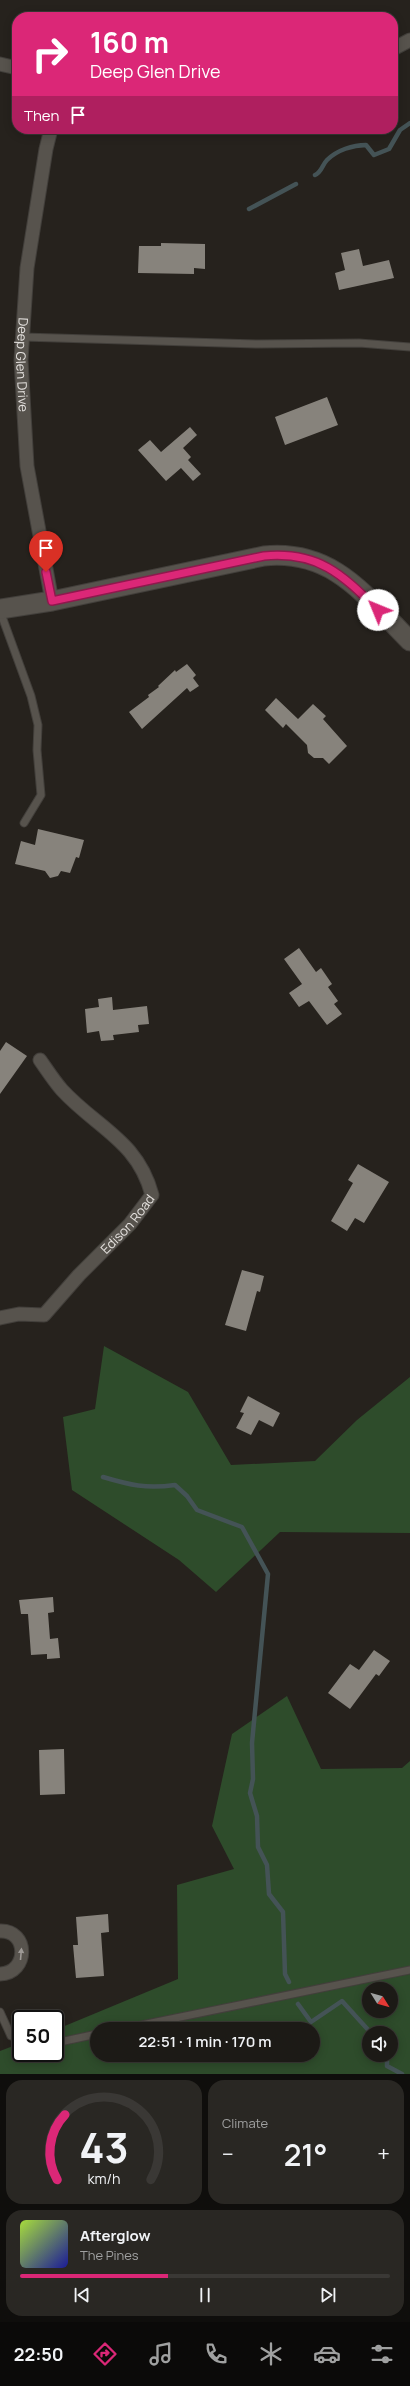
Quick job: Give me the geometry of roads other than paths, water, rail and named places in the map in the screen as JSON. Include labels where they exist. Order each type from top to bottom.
[{"type":"main road","points":[[0,610],[52,601],[264,556],[298,556],[320,562],[340,574],[410,641]]},
{"type":"street","points":[[398,46],[410,40]]},
{"type":"street","points":[[0,64],[12,67]]},
{"type":"street","name":"Deep Glen Drive","points":[[50,134],[27,268],[21,360],[27,466],[52,601]]},
{"type":"street","name":"Edison Road","points":[[0,1318],[19,1314],[44,1315],[79,1275],[130,1224],[152,1195],[142,1166],[130,1150],[62,1090],[40,1060]]},
{"type":"street","points":[[0,1931],[10,1933],[16,1937],[22,1949],[20,1963],[15,1968],[0,1974]]},
{"type":"lane","points":[[23,337],[258,344],[359,343],[410,347]]},
{"type":"lane","points":[[0,610],[31,696],[38,725],[37,750],[41,795],[24,823]]},
{"type":"lane","points":[[156,2022],[410,1970]]},
{"type":"lane","points":[[0,2012],[12,2036]]},
{"type":"lane","points":[[64,2041],[90,2036]]},
{"type":"waterway","points":[[398,133],[400,130],[410,123]]},
{"type":"waterway","points":[[315,175],[319,172],[325,162],[335,153],[356,146],[366,145],[374,155],[389,149],[398,134]]},
{"type":"waterway","points":[[249,209],[296,184]]},
{"type":"waterway","points":[[103,1477],[138,1486],[155,1487],[175,1485],[187,1496],[197,1510],[242,1527],[268,1574],[252,1743],[253,1779],[250,1793],[257,1816],[258,1847],[267,1865],[269,1894],[283,1912],[285,1974],[289,1982]]},
{"type":"waterway","points":[[298,2004],[311,2022],[342,2001],[365,2026]]},
{"type":"waterway","points":[[387,2062],[387,2066],[402,2074]]}]
